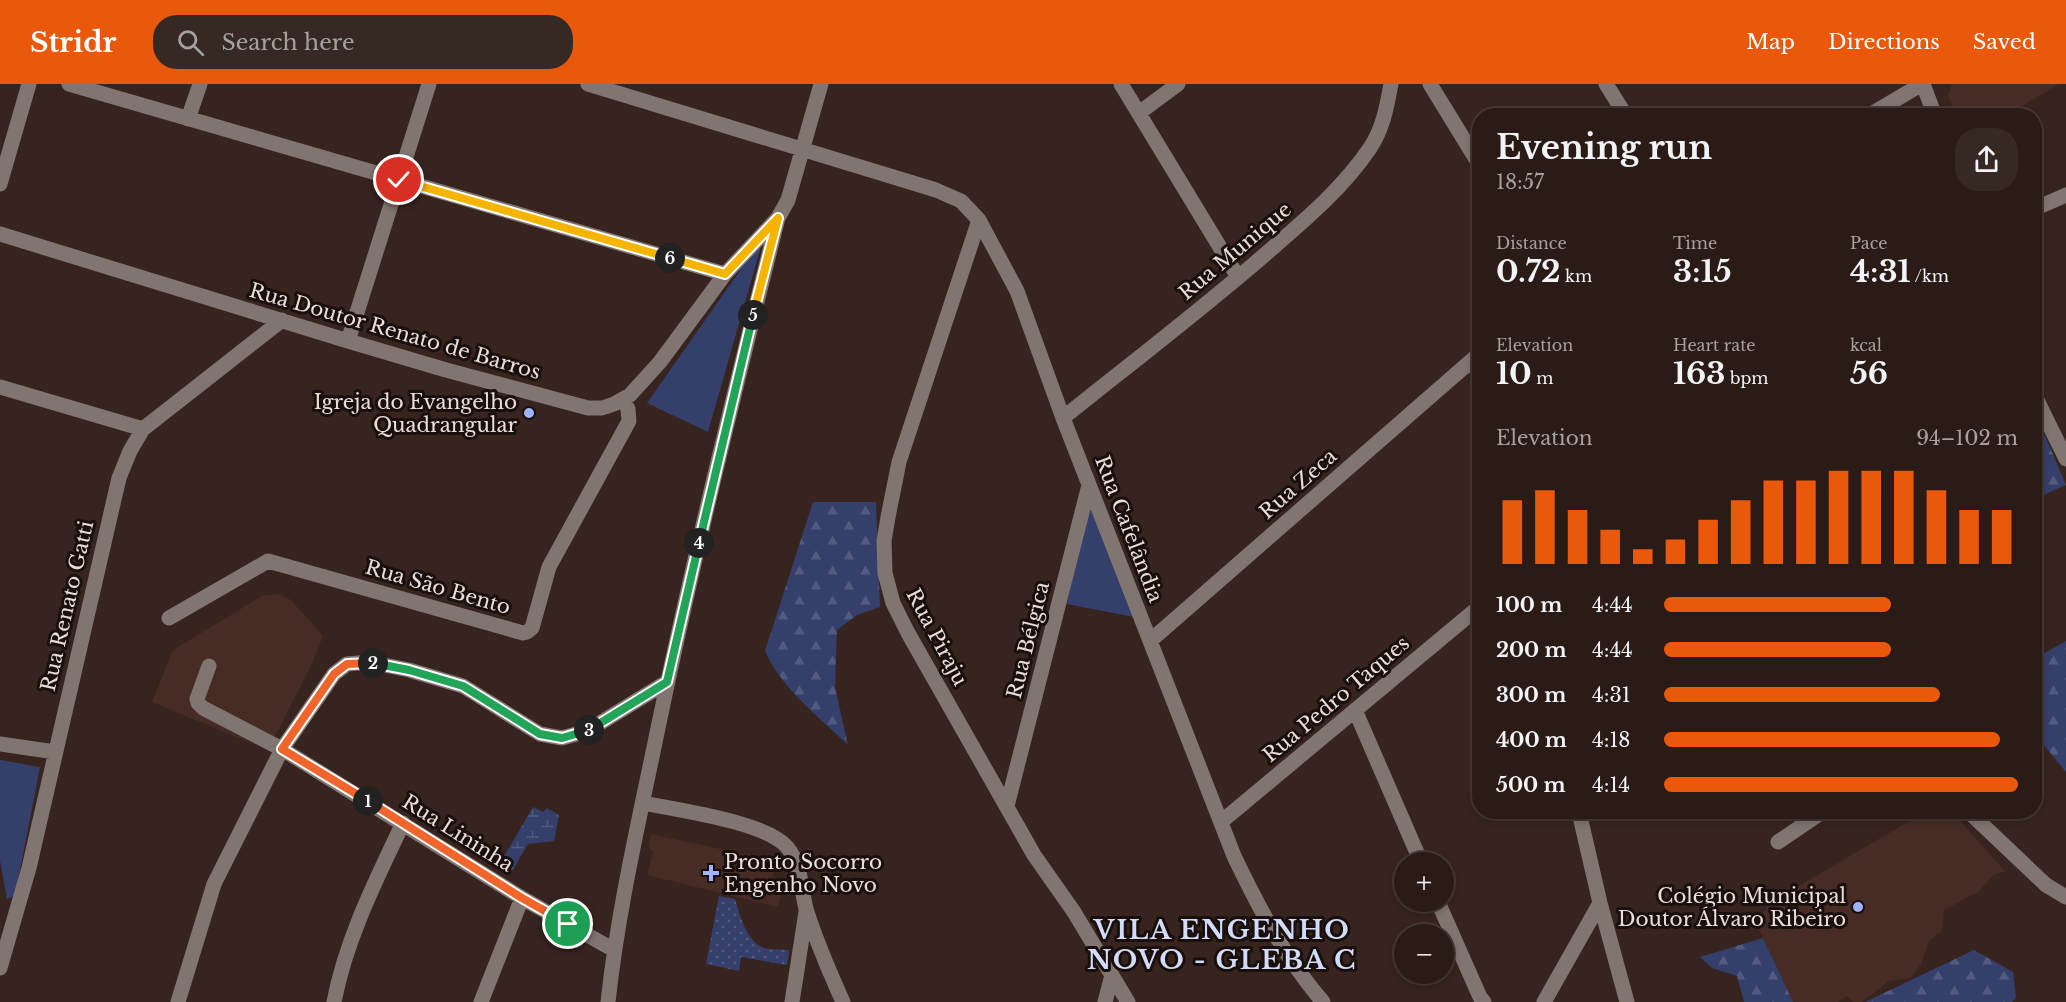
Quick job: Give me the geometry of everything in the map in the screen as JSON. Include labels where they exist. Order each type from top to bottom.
[{"type":"street","points":[[0,184],[29,84]]},
{"type":"street","points":[[69,84],[725,274]]},
{"type":"street","points":[[188,119],[200,84]]},
{"type":"street","points":[[348,341],[429,84]]},
{"type":"street","name":"Rua Cafelândia","points":[[588,84],[936,190],[961,201],[979,220],[1017,291],[1063,418],[1234,856],[1262,914],[1284,951],[1323,1002]]},
{"type":"street","points":[[608,1002],[614,950],[667,682],[737,379],[778,218],[788,200],[821,84]]},
{"type":"street","points":[[1122,84],[1238,277]]},
{"type":"street","points":[[1139,114],[1178,84]]},
{"type":"street","name":"Rua Munique","points":[[1063,418],[1238,277],[1306,219],[1346,180],[1371,147],[1380,130],[1391,84]]},
{"type":"street","points":[[1430,84],[1472,153]]},
{"type":"street","points":[[1606,84],[1621,108]]},
{"type":"street","points":[[1882,108],[1923,84],[1932,108]]},
{"type":"street","points":[[2042,206],[2066,195]]},
{"type":"street","name":"Rua Doutor Renato de Barros","points":[[0,234],[456,373],[588,408],[602,408],[630,395],[653,371],[725,274],[778,218]]},
{"type":"street","name":"Rua Piraju","points":[[979,220],[899,462],[884,541],[885,573],[893,603],[908,633],[1034,855],[1074,912],[1128,1002]]},
{"type":"street","name":"Rua Renato Gatti","points":[[0,968],[29,868],[119,478],[130,451],[143,429],[282,320]]},
{"type":"street","name":"Rua Zeca","points":[[1150,641],[1472,359]]},
{"type":"street","points":[[0,387],[143,429]]},
{"type":"street","name":"Rua São Bento","points":[[169,618],[268,561],[445,612],[523,633],[527,632],[532,628],[549,567],[629,421],[628,409],[623,400]]},
{"type":"street","points":[[2042,410],[2066,459]]},
{"type":"street","name":"Rua Bélgica","points":[[1007,806],[1089,485]]},
{"type":"street","name":"Rua Pedro Taques","points":[[1221,822],[1472,613]]},
{"type":"street","points":[[178,1002],[214,884],[282,749],[334,674],[347,664],[370,662],[409,670],[463,686],[540,734],[562,738],[587,731],[667,682]]},
{"type":"street","name":"Rua Lininha","points":[[209,666],[197,699],[198,703],[282,749],[522,898],[614,950]]},
{"type":"street","points":[[1355,711],[1417,852]]},
{"type":"street","points":[[0,744],[55,752]]},
{"type":"street","points":[[643,803],[753,827],[770,834],[786,846],[796,861],[806,909],[843,1002]]},
{"type":"street","points":[[1581,819],[1600,903],[1627,1002]]},
{"type":"street","points":[[1778,842],[1812,819]]},
{"type":"street","points":[[1976,819],[2046,885],[2066,897]]},
{"type":"street","points":[[334,1002],[338,983],[365,905],[404,823]]},
{"type":"street","points":[[481,1002],[522,898]]},
{"type":"street","points":[[1544,1002],[1600,903]]},
{"type":"street","points":[[792,1002],[806,909]]},
{"type":"street","points":[[1442,912],[1484,1002]]},
{"type":"street","points":[[1105,1002],[1112,975]]},
{"type":"shaded area","points":[[1952,84],[2059,84],[2018,108],[1954,108],[1948,96]]},
{"type":"shaded area","points":[[279,594],[291,600],[323,636],[310,668],[268,750],[152,702],[173,650],[262,596]]},
{"type":"shaded area","name":"Colégio Municipal Doutor Álvaro Ribeiro","points":[[1913,819],[1958,819],[2005,871],[1993,875],[1978,892],[1944,910],[1942,931],[1929,941],[1921,964],[1911,978],[1889,981],[1862,1002],[1853,1002],[1847,996],[1838,1002],[1793,1002],[1757,925],[1768,904]]},
{"type":"shaded area","name":"Pronto Socorro Engenho Novo","points":[[651,834],[766,859],[774,870],[772,880],[782,889],[778,907],[647,875],[653,852],[649,848]]},
{"type":"green space","points":[[764,236],[708,432],[647,403]]},
{"type":"green space","points":[[2042,431],[2066,485],[2042,496]]},
{"type":"green space","points":[[1089,494],[1139,618],[1067,604]]},
{"type":"green space","points":[[813,502],[876,502],[880,607],[857,615],[837,630],[835,687],[848,745],[791,690],[772,665],[765,651]]},
{"type":"green space","points":[[2066,641],[2066,772],[2042,743],[2042,654]]},
{"type":"green space","points":[[0,760],[40,767],[15,896],[7,899],[0,861]]},
{"type":"green space","points":[[533,807],[543,812],[547,808],[559,815],[554,841],[528,844],[512,871],[499,865]]},
{"type":"green space","points":[[719,896],[735,899],[748,934],[758,945],[767,949],[789,950],[787,965],[741,957],[739,971],[706,964]]},
{"type":"green space","points":[[1763,938],[1793,1002],[1744,1002],[1737,976],[1712,968],[1700,957]]},
{"type":"green space","points":[[1974,950],[2013,972],[2016,998],[2012,1002],[1865,1002]]},
{"type":"place","name":"Igreja do Evangelho Quadrangular","points":[[529,413]]},
{"type":"place","name":"Pronto Socorro Engenho Novo","points":[[711,873]]},
{"type":"place","name":"Colégio Municipal Doutor Álvaro Ribeiro","points":[[1858,907]]},
{"type":"district","name":"VILA ENGENHO NOVO - GLEBA C","points":[[1222,945]]},
{"type":"route","points":[[399,180],[725,274],[778,218],[740,368],[667,682],[587,731],[562,738],[540,734],[463,686],[409,670],[370,662],[347,664],[334,674],[282,749],[522,898],[568,924]]}]
